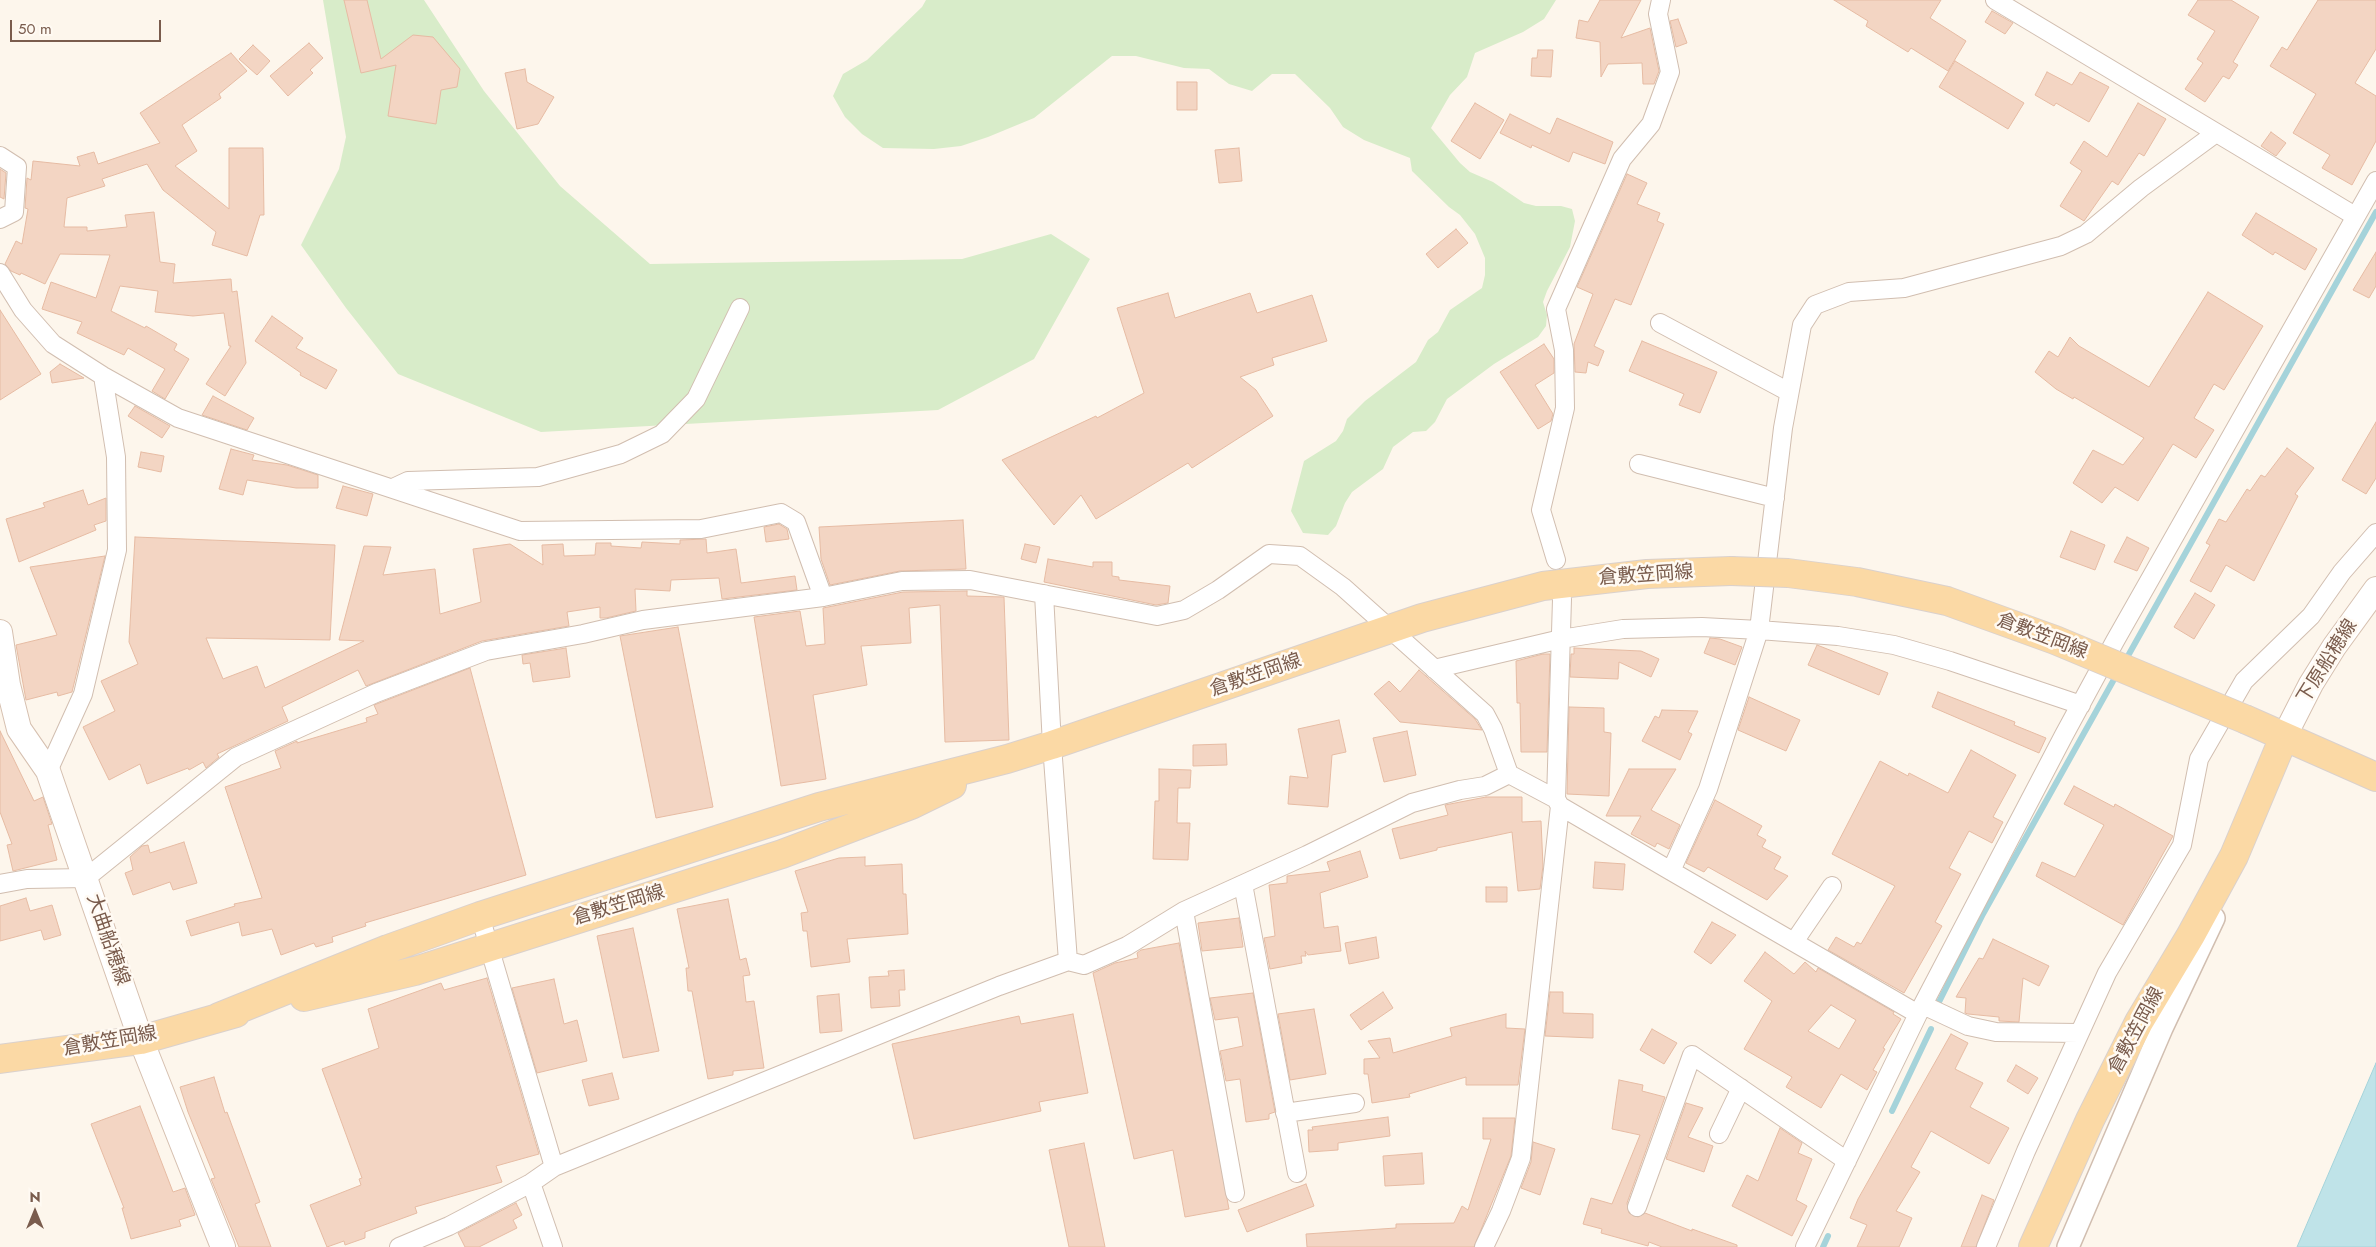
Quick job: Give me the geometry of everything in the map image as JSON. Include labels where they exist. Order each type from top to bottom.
[{"type":"main road","name":"倉敷笠岡線","points":[[218,1017],[388,948],[480,916],[819,807],[1007,759],[1052,745],[1422,618],[1543,586],[1648,574],[1731,571],[1788,573],[1858,582],[1947,601],[2055,640],[2247,720],[2376,777]]},
{"type":"main road","name":"下原船穂線","points":[[2284,737],[2311,684],[2334,647],[2376,589]]},
{"type":"main road","name":"大曲船穂線","points":[[0,632],[8,685],[19,728],[48,771],[141,1040],[223,1247]]},
{"type":"main road","name":"倉敷笠岡線","points":[[2033,1247],[2090,1120],[2160,1008],[2192,935],[2234,856],[2284,737]]},
{"type":"main road","name":"倉敷笠岡線","points":[[0,1058],[141,1040],[218,1017],[416,971],[782,854],[912,805],[1007,759]]},
{"type":"street","points":[[1556,560],[1541,510],[1564,408],[1564,350],[1556,309],[1622,159],[1650,124],[1670,72],[1658,14],[1661,0]]},
{"type":"street","points":[[1995,0],[2355,216]]},
{"type":"street","points":[[1671,871],[1708,789],[1759,630],[1774,498],[1790,392],[1802,325],[1815,305],[1849,292],[1904,288],[2061,246],[2086,234],[2148,182],[2216,133]]},
{"type":"street","points":[[0,156],[17,167],[14,212],[0,219]]},
{"type":"street","points":[[1805,1247],[1920,1009],[2081,705],[2376,181]]},
{"type":"street","points":[[0,273],[23,310],[53,344],[103,376],[178,418],[520,531],[701,529],[781,513],[796,522],[823,597]]},
{"type":"street","points":[[393,488],[408,481],[538,477],[621,454],[662,434],[696,399],[740,308]]},
{"type":"street","points":[[1660,323],[1790,392]]},
{"type":"street","points":[[48,771],[83,694],[117,550],[116,457],[103,376]]},
{"type":"street","points":[[1639,464],[1774,498]]},
{"type":"street","points":[[1986,1247],[2026,1151],[2107,973],[2182,845],[2199,759],[2244,681],[2311,616],[2342,572],[2376,533]]},
{"type":"street","points":[[0,884],[27,879],[86,878],[236,757],[404,682],[486,651],[583,634],[643,620],[823,597],[902,581],[970,580],[1157,616],[1184,610],[1218,590],[1269,554],[1300,556],[1343,587],[1485,714],[1493,729],[1509,774],[1794,942],[1920,1009],[1968,1026],[1996,1032],[2079,1033]]},
{"type":"street","points":[[1044,594],[1052,745],[1068,961]]},
{"type":"street","points":[[1484,1247],[1501,1211],[1521,1158],[1558,803],[1562,599]]},
{"type":"street","points":[[1434,669],[1561,639],[1623,629],[1702,627],[1759,630],[1838,636],[1894,645],[1950,661],[2081,705]]},
{"type":"street","points":[[399,1247],[449,1226],[531,1183],[554,1167],[999,986],[1068,961],[1084,965],[1127,946],[1184,911],[1306,855],[1412,803],[1460,790],[1485,786],[1509,774]]},
{"type":"street","points":[[1243,884],[1296,1173]]},
{"type":"street","points":[[1794,942],[1832,886]]},
{"type":"street","points":[[1184,911],[1235,1193]]},
{"type":"street","points":[[480,916],[554,1167]]},
{"type":"street","points":[[2068,1247],[2160,1008]]},
{"type":"street","points":[[1637,1207],[1692,1055],[1847,1160]]},
{"type":"street","points":[[1719,1134],[1741,1088]]},
{"type":"street","points":[[1286,1113],[1355,1102]]},
{"type":"street","points":[[531,1183],[553,1247]]},
{"type":"green space","points":[[323,0],[424,0],[484,91],[560,186],[650,264],[962,259],[1051,234],[1090,259],[1034,359],[938,410],[541,432],[398,374],[346,308],[301,245],[339,169],[346,137]]},
{"type":"green space","points":[[926,0],[1556,0],[1544,19],[1523,32],[1475,53],[1467,77],[1450,95],[1431,128],[1460,163],[1470,172],[1493,182],[1524,203],[1536,206],[1561,206],[1572,209],[1575,221],[1570,247],[1543,302],[1547,315],[1546,326],[1538,337],[1494,364],[1447,399],[1435,422],[1426,431],[1413,432],[1393,447],[1383,469],[1352,492],[1345,503],[1336,526],[1328,535],[1303,533],[1291,511],[1304,461],[1336,441],[1343,431],[1347,419],[1365,401],[1416,362],[1428,340],[1438,332],[1450,310],[1482,288],[1485,275],[1485,258],[1475,234],[1460,215],[1449,207],[1412,171],[1410,158],[1364,140],[1343,127],[1330,108],[1295,74],[1272,74],[1252,91],[1229,84],[1209,69],[1184,68],[1136,56],[1112,56],[1034,118],[988,137],[961,146],[934,149],[883,148],[862,134],[845,117],[833,96],[843,74],[867,60],[922,7]]},
{"type":"water","points":[[2376,1063],[2376,1247],[2297,1247]]},
{"type":"building","points":[[344,0],[367,0],[381,59],[413,35],[433,37],[460,69],[457,87],[441,90],[436,124],[388,116],[396,65],[361,73]]},
{"type":"building","points":[[1600,0],[1641,0],[1621,38],[1650,28],[1659,71],[1654,84],[1643,84],[1642,63],[1608,64],[1601,77],[1600,42],[1576,38],[1579,20],[1588,22]]},
{"type":"building","points":[[1834,0],[1941,0],[1930,18],[1966,41],[1948,71],[1911,48],[1908,52],[1866,26],[1868,21]]},
{"type":"building","points":[[2198,0],[2231,0],[2259,17],[2233,62],[2238,65],[2229,79],[2223,76],[2205,102],[2185,89],[2203,63],[2197,59],[2215,31],[2188,15]]},
{"type":"building","points":[[2318,0],[2376,0],[2376,49],[2355,83],[2376,96],[2376,141],[2352,185],[2322,168],[2330,155],[2293,133],[2316,94],[2270,66],[2282,47],[2287,50]]},
{"type":"building","points":[[1992,11],[2013,23],[2005,34],[1985,22]]},
{"type":"building","points":[[1678,19],[1687,43],[1676,47],[1670,21]]},
{"type":"building","points":[[309,43],[323,58],[310,70],[313,73],[288,96],[270,76]]},
{"type":"building","points":[[253,45],[270,61],[257,75],[239,59]]},
{"type":"building","points":[[1538,50],[1553,50],[1551,77],[1531,76],[1532,58],[1537,58]]},
{"type":"building","points":[[231,53],[247,71],[219,94],[221,98],[182,125],[197,151],[175,166],[229,209],[229,148],[263,148],[264,215],[260,215],[247,256],[212,245],[216,232],[163,190],[147,164],[102,179],[105,186],[67,198],[64,227],[87,227],[87,231],[127,227],[125,215],[154,212],[160,262],[175,264],[173,283],[231,279],[232,292],[237,291],[246,363],[225,396],[206,384],[231,346],[229,346],[224,313],[193,316],[155,312],[158,291],[120,286],[111,311],[145,328],[146,326],[177,344],[174,350],[189,359],[165,399],[152,391],[165,369],[128,348],[124,355],[77,333],[82,322],[42,309],[51,282],[96,298],[110,255],[60,254],[45,284],[21,273],[20,275],[11,271],[5,264],[16,241],[22,244],[28,209],[25,208],[27,178],[31,180],[33,161],[80,166],[77,157],[94,152],[98,164],[160,143],[140,113]]},
{"type":"building","points":[[1955,61],[2024,103],[2008,129],[1939,87]]},
{"type":"building","points":[[525,69],[527,82],[554,97],[538,124],[517,129],[505,73]]},
{"type":"building","points":[[2047,72],[2072,85],[2080,72],[2109,87],[2089,122],[2056,103],[2054,106],[2035,95]]},
{"type":"building","points":[[1177,82],[1197,82],[1197,110],[1177,110]]},
{"type":"building","points":[[1475,103],[1504,120],[1480,159],[1451,141]]},
{"type":"building","points":[[2138,103],[2166,119],[2144,156],[2139,153],[2118,185],[2112,181],[2084,221],[2060,206],[2082,171],[2070,163],[2084,141],[2107,157]]},
{"type":"building","points":[[1510,114],[1550,134],[1557,118],[1613,142],[1605,164],[1573,152],[1569,162],[1532,145],[1531,148],[1500,133]]},
{"type":"building","points":[[2271,132],[2286,143],[2276,156],[2261,146]]},
{"type":"building","points":[[1239,148],[1242,181],[1219,183],[1215,150]]},
{"type":"building","points":[[0,169],[6,173],[4,199],[0,197]]},
{"type":"building","points":[[1627,174],[1647,183],[1637,204],[1660,213],[1657,221],[1664,224],[1631,305],[1615,299],[1594,346],[1604,351],[1598,366],[1588,362],[1586,373],[1575,372],[1574,344],[1593,294],[1577,287]]},
{"type":"building","points":[[2256,213],[2317,249],[2305,270],[2275,252],[2273,255],[2242,235]]},
{"type":"building","points":[[1456,229],[1468,243],[1438,268],[1426,254]]},
{"type":"building","points":[[2376,252],[2376,286],[2369,298],[2353,290]]},
{"type":"building","points":[[2208,292],[2263,326],[2224,390],[2214,384],[2194,418],[2214,430],[2196,458],[2173,444],[2138,501],[2115,487],[2102,503],[2073,483],[2093,450],[2123,465],[2144,438],[2074,397],[2073,399],[2056,389],[2035,372],[2049,351],[2058,357],[2070,337],[2079,346],[2149,387]]},
{"type":"building","points":[[1168,293],[1175,318],[1250,293],[1257,313],[1312,295],[1327,341],[1272,358],[1274,365],[1240,377],[1256,390],[1273,416],[1192,468],[1188,463],[1096,519],[1081,495],[1054,525],[1002,460],[1096,416],[1097,418],[1144,393],[1117,308]]},
{"type":"building","points":[[0,310],[41,374],[0,400]]},
{"type":"building","points":[[272,316],[303,338],[296,348],[337,370],[326,389],[300,375],[301,373],[255,341]]},
{"type":"building","points":[[1642,341],[1717,372],[1700,413],[1679,405],[1684,394],[1629,371]]},
{"type":"building","points":[[1544,344],[1554,359],[1554,373],[1535,385],[1553,414],[1551,421],[1538,429],[1500,372]]},
{"type":"building","points":[[60,364],[84,378],[52,383],[50,372]]},
{"type":"building","points":[[213,396],[254,418],[247,430],[202,415]]},
{"type":"building","points":[[135,406],[170,426],[162,438],[128,416]]},
{"type":"building","points":[[2376,422],[2376,478],[2366,494],[2342,480]]},
{"type":"building","points":[[2287,448],[2314,468],[2295,494],[2298,496],[2254,581],[2226,565],[2211,592],[2190,581],[2210,545],[2206,543],[2219,519],[2226,522],[2247,489],[2250,491],[2261,475],[2265,477]]},
{"type":"building","points":[[231,449],[254,455],[252,460],[287,465],[318,475],[318,488],[296,488],[247,480],[243,495],[219,489]]},
{"type":"building","points":[[141,452],[164,456],[161,472],[138,467]]},
{"type":"building","points":[[343,486],[373,494],[367,516],[336,508]]},
{"type":"building","points":[[83,490],[88,505],[106,498],[106,521],[94,525],[96,530],[19,562],[6,519],[45,507],[43,503]]},
{"type":"building","points":[[963,520],[966,569],[900,571],[830,585],[821,559],[819,527]]},
{"type":"building","points":[[779,524],[787,529],[789,539],[766,542],[764,527]]},
{"type":"building","points":[[2071,531],[2105,545],[2095,570],[2060,557]]},
{"type":"building","points":[[135,537],[335,545],[330,640],[206,638],[223,679],[257,666],[265,688],[364,641],[339,640],[364,546],[391,547],[383,575],[435,569],[440,614],[481,602],[473,549],[510,544],[543,565],[542,545],[563,544],[564,556],[595,555],[596,543],[611,543],[611,546],[641,548],[642,542],[680,544],[680,540],[706,539],[707,553],[736,549],[741,583],[795,576],[797,590],[722,599],[719,578],[671,580],[670,591],[635,589],[636,611],[606,618],[600,618],[600,607],[567,612],[569,626],[482,641],[366,686],[358,670],[282,707],[288,721],[217,754],[219,757],[206,768],[203,762],[189,770],[188,768],[147,784],[140,764],[109,780],[83,727],[115,711],[101,681],[138,664],[129,642]]},
{"type":"building","points":[[2127,537],[2149,548],[2137,571],[2114,562]]},
{"type":"building","points":[[1025,544],[1040,547],[1036,563],[1021,559]]},
{"type":"building","points":[[105,556],[72,692],[58,696],[57,692],[26,700],[16,645],[57,635],[30,567]]},
{"type":"building","points":[[1048,559],[1093,567],[1093,562],[1112,562],[1112,576],[1119,577],[1119,580],[1170,586],[1168,603],[1156,605],[1044,582]]},
{"type":"building","points":[[967,591],[967,596],[1004,597],[1009,740],[945,742],[940,605],[909,608],[911,643],[861,646],[867,685],[813,695],[826,779],[781,786],[754,617],[800,611],[806,646],[825,644],[823,608],[903,592]]},
{"type":"building","points":[[2195,593],[2215,605],[2194,639],[2174,627]]},
{"type":"building","points":[[678,627],[713,807],[656,818],[620,636]]},
{"type":"building","points":[[1710,638],[1720,639],[1742,647],[1735,665],[1704,653]]},
{"type":"building","points":[[1817,645],[1888,673],[1879,695],[1808,665]]},
{"type":"building","points":[[566,648],[570,677],[533,682],[530,663],[523,664],[522,655]]},
{"type":"building","points":[[1574,648],[1641,651],[1659,659],[1651,677],[1619,662],[1618,679],[1570,677],[1571,654],[1574,654]]},
{"type":"building","points":[[1550,654],[1547,752],[1521,752],[1520,703],[1517,703],[1516,661]]},
{"type":"building","points":[[470,668],[526,875],[365,923],[366,926],[332,937],[333,942],[316,947],[314,943],[281,955],[272,929],[242,936],[239,922],[191,936],[186,921],[235,906],[234,904],[262,898],[225,787],[281,768],[275,751],[297,741],[297,743],[367,722],[366,718],[378,714],[374,705]]},
{"type":"building","points":[[1419,670],[1475,719],[1482,730],[1400,722],[1374,694],[1389,681],[1400,692]]},
{"type":"building","points":[[1938,692],[2015,722],[2014,725],[2046,738],[2039,753],[1932,707]]},
{"type":"building","points":[[1749,697],[1800,720],[1786,751],[1738,730]]},
{"type":"building","points":[[1569,707],[1604,708],[1604,732],[1611,733],[1609,796],[1567,794]]},
{"type":"building","points":[[1662,710],[1698,711],[1688,732],[1692,734],[1680,760],[1642,741],[1655,716],[1659,718]]},
{"type":"building","points":[[1339,720],[1346,752],[1332,755],[1328,807],[1288,804],[1290,776],[1308,778],[1298,729]]},
{"type":"building","points":[[0,731],[34,801],[43,797],[52,824],[48,825],[57,860],[13,871],[7,845],[12,844],[0,812]]},
{"type":"building","points":[[1407,731],[1416,775],[1384,782],[1373,738]]},
{"type":"building","points":[[1226,744],[1227,765],[1193,766],[1193,745]]},
{"type":"building","points":[[1971,750],[2016,775],[1993,817],[2003,822],[1992,843],[1969,831],[1949,868],[1961,874],[1935,922],[1942,926],[1904,993],[1828,950],[1836,937],[1854,947],[1857,942],[1861,944],[1895,886],[1832,854],[1880,761],[1908,776],[1909,773],[1948,793]]},
{"type":"building","points":[[1159,769],[1191,770],[1190,788],[1178,788],[1177,823],[1190,823],[1188,860],[1153,859],[1155,801],[1159,801]]},
{"type":"building","points":[[1629,769],[1676,769],[1651,810],[1680,825],[1669,849],[1657,843],[1655,847],[1631,834],[1641,816],[1606,816]]},
{"type":"building","points":[[2074,786],[2114,807],[2115,804],[2173,836],[2123,925],[2036,876],[2042,862],[2075,877],[2104,825],[2064,804]]},
{"type":"building","points":[[1486,797],[1522,797],[1522,822],[1541,821],[1543,866],[1540,889],[1518,891],[1512,832],[1437,848],[1437,850],[1400,859],[1392,829],[1448,815],[1445,805]]},
{"type":"building","points":[[1715,800],[1762,826],[1757,835],[1766,840],[1762,847],[1781,857],[1774,869],[1788,876],[1767,900],[1708,867],[1704,872],[1686,863]]},
{"type":"building","points":[[184,842],[197,883],[173,890],[170,882],[133,895],[125,873],[133,870],[130,857],[142,846],[148,845],[150,853]]},
{"type":"building","points":[[1360,851],[1368,877],[1320,893],[1324,928],[1338,926],[1341,951],[1308,955],[1305,951],[1306,956],[1301,956],[1302,963],[1270,969],[1264,938],[1275,936],[1269,885],[1287,883],[1287,876],[1330,871],[1327,862]]},
{"type":"building","points":[[865,857],[865,866],[902,864],[903,894],[906,894],[908,934],[847,939],[850,962],[811,967],[807,931],[803,931],[801,913],[808,912],[795,871],[839,858]]},
{"type":"building","points":[[1595,862],[1625,864],[1623,890],[1593,888]]},
{"type":"building","points":[[1486,887],[1507,887],[1507,902],[1486,902]]},
{"type":"building","points":[[26,898],[30,911],[52,905],[61,935],[44,940],[41,930],[0,941],[0,906]]},
{"type":"building","points":[[728,899],[740,960],[746,958],[750,975],[743,976],[746,1002],[754,1001],[764,1068],[733,1071],[733,1075],[708,1079],[692,991],[688,991],[686,968],[689,968],[677,909]]},
{"type":"building","points":[[1239,918],[1243,947],[1202,951],[1198,923]]},
{"type":"building","points":[[1712,922],[1736,935],[1711,964],[1694,952]]},
{"type":"building","points":[[633,928],[659,1051],[623,1058],[597,936]]},
{"type":"building","points":[[1376,937],[1379,958],[1349,964],[1345,943]]},
{"type":"building","points":[[1993,939],[2049,966],[2039,986],[2023,978],[2019,1022],[1999,1021],[1999,1017],[1965,1013],[1966,998],[1956,997],[1979,958],[1983,959]]},
{"type":"building","points":[[1179,943],[1229,1209],[1185,1217],[1173,1150],[1134,1159],[1093,973],[1115,963],[1138,958],[1137,953],[1141,950]]},
{"type":"building","points":[[1765,952],[1794,974],[1805,962],[1816,972],[1818,968],[1894,1012],[1893,1014],[1901,1019],[1883,1048],[1885,1049],[1873,1070],[1877,1072],[1867,1090],[1841,1074],[1821,1108],[1786,1087],[1792,1077],[1744,1049],[1772,1001],[1744,981]],"holes":[[[1831,1005],[1856,1020],[1839,1049],[1808,1031]]]},
{"type":"building","points":[[904,970],[905,990],[899,990],[900,1006],[871,1008],[869,977],[889,976],[888,971]]},
{"type":"building","points":[[487,978],[539,1154],[496,1166],[502,1182],[415,1207],[417,1213],[365,1232],[365,1238],[345,1245],[344,1241],[327,1247],[310,1205],[361,1185],[359,1179],[362,1178],[322,1069],[379,1048],[368,1009],[441,983],[444,990]]},
{"type":"building","points":[[554,979],[564,1024],[577,1020],[587,1061],[537,1073],[512,988]]},
{"type":"building","points":[[1383,992],[1393,1008],[1361,1030],[1350,1015]]},
{"type":"building","points":[[1550,992],[1563,992],[1563,1013],[1593,1014],[1593,1038],[1545,1036]]},
{"type":"building","points":[[1253,993],[1275,1112],[1269,1114],[1269,1119],[1246,1122],[1240,1079],[1226,1081],[1220,1051],[1243,1046],[1238,1017],[1215,1020],[1210,998]]},
{"type":"building","points":[[839,994],[842,1031],[820,1033],[817,996]]},
{"type":"building","points":[[1314,1009],[1326,1074],[1290,1080],[1278,1014]]},
{"type":"building","points":[[1073,1014],[1088,1093],[1039,1102],[1041,1111],[914,1139],[892,1044],[1019,1016],[1021,1024]]},
{"type":"building","points":[[1506,1014],[1506,1028],[1525,1029],[1518,1085],[1466,1085],[1466,1077],[1409,1094],[1410,1097],[1372,1103],[1368,1074],[1364,1074],[1364,1059],[1380,1058],[1368,1041],[1390,1038],[1393,1053],[1452,1036],[1450,1028]]},
{"type":"building","points":[[1652,1029],[1677,1043],[1664,1064],[1640,1050]]},
{"type":"building","points":[[1951,1034],[1968,1043],[1955,1069],[1983,1083],[1970,1107],[2009,1128],[1989,1164],[1931,1131],[1911,1167],[1920,1172],[1896,1211],[1912,1218],[1899,1247],[1857,1247],[1867,1225],[1850,1218],[1858,1199]]},
{"type":"building","points":[[2016,1065],[2038,1078],[2028,1094],[2007,1081]]},
{"type":"building","points":[[612,1073],[619,1099],[589,1106],[582,1080]]},
{"type":"building","points":[[214,1077],[225,1113],[227,1112],[260,1202],[255,1204],[271,1247],[239,1247],[211,1179],[215,1178],[188,1112],[180,1087]]},
{"type":"building","points":[[1619,1080],[1643,1085],[1642,1091],[1665,1097],[1627,1203],[1629,1213],[1638,1217],[1645,1213],[1692,1231],[1692,1229],[1737,1245],[1737,1247],[1662,1247],[1649,1242],[1648,1246],[1601,1233],[1602,1229],[1583,1224],[1591,1198],[1612,1204],[1640,1135],[1612,1129]]},
{"type":"building","points":[[1686,1103],[1703,1108],[1688,1137],[1713,1146],[1704,1172],[1666,1159]]},
{"type":"building","points":[[140,1106],[173,1192],[185,1188],[195,1215],[179,1220],[181,1226],[131,1239],[122,1208],[124,1208],[91,1124]]},
{"type":"building","points":[[1388,1117],[1390,1136],[1338,1143],[1338,1150],[1309,1152],[1308,1130],[1313,1130],[1312,1127]]},
{"type":"building","points":[[1483,1118],[1515,1118],[1511,1156],[1474,1247],[1307,1247],[1306,1234],[1396,1228],[1396,1224],[1454,1223],[1462,1206],[1468,1210],[1491,1139],[1483,1139]]},
{"type":"building","points":[[1780,1128],[1802,1143],[1798,1153],[1812,1159],[1796,1200],[1807,1206],[1792,1236],[1732,1206],[1747,1175],[1758,1181]]},
{"type":"building","points":[[1533,1142],[1555,1149],[1540,1195],[1521,1188],[1531,1162]]},
{"type":"building","points":[[1084,1143],[1105,1247],[1069,1247],[1049,1150]]},
{"type":"building","points":[[1422,1153],[1424,1184],[1385,1186],[1383,1156]]},
{"type":"building","points":[[1306,1184],[1314,1206],[1247,1232],[1238,1210]]},
{"type":"building","points":[[1982,1195],[1994,1200],[1976,1247],[1961,1247]]},
{"type":"building","points":[[516,1203],[522,1215],[513,1220],[517,1228],[479,1247],[465,1247],[458,1233]]},
{"type":"waterway","points":[[2124,663],[2376,212]]},
{"type":"waterway","points":[[1939,1002],[1983,914],[2117,674]]},
{"type":"waterway","points":[[1892,1111],[1931,1029]]},
{"type":"waterway","points":[[1823,1247],[1828,1236]]}]
